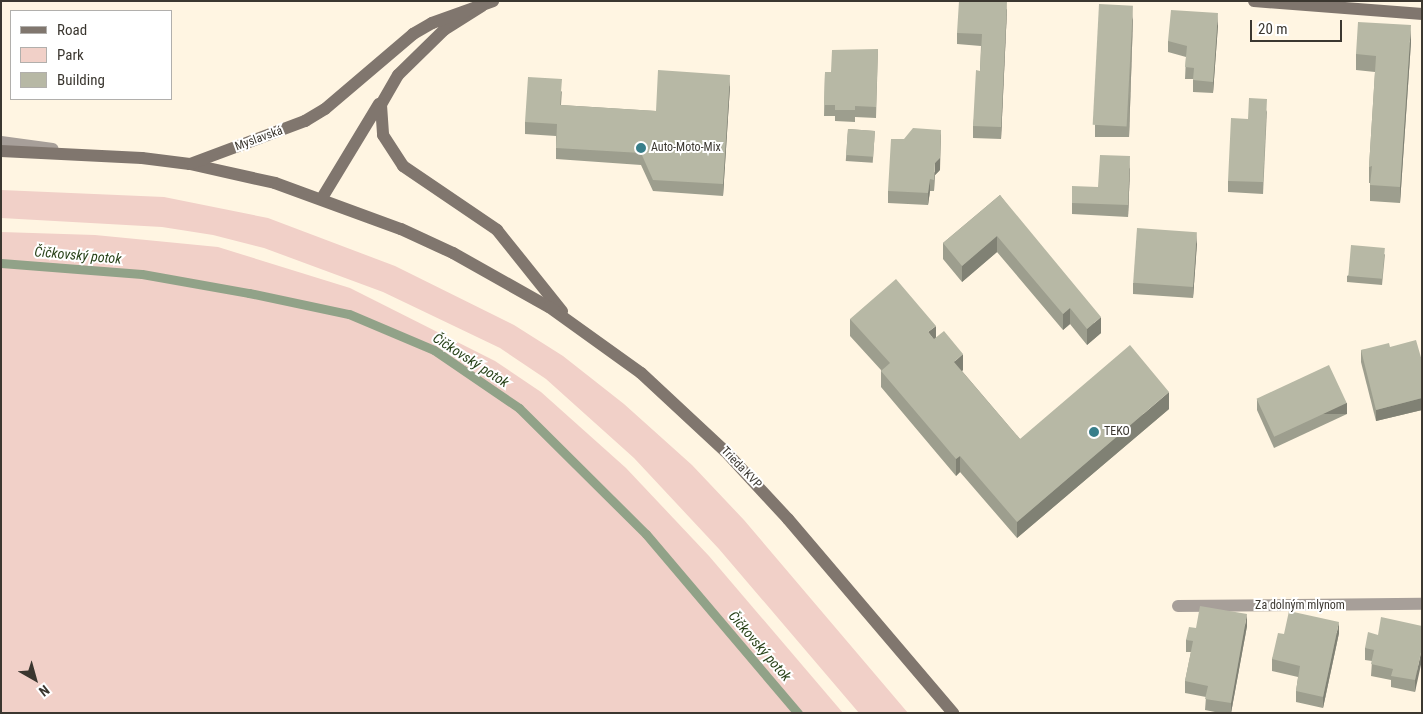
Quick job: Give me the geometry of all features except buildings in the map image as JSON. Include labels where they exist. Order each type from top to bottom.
[{"type":"street","points":[[1254,1],[1422,14]]},
{"type":"street","name":"Myslavská","points":[[487,3],[456,20],[428,43],[398,75],[384,96],[381,128],[396,158],[498,230],[549,296],[578,327]]},
{"type":"street","name":"Myslavská","points":[[1,151],[103,155],[190,164],[284,130],[316,115],[413,34],[487,3]]},
{"type":"street","points":[[322,198],[384,96]]},
{"type":"street","points":[[1,142],[103,155]]},
{"type":"street","name":"Trieda KVP","points":[[190,164],[322,198],[402,229],[486,271],[578,327],[641,373],[725,451],[788,519],[953,713]]},
{"type":"street","name":"Za dolným mlynom","points":[[1178,606],[1422,604]]},
{"type":"green space","points":[[1,190],[164,197],[268,218],[395,266],[514,325],[563,356],[624,404],[692,465],[744,520],[908,713],[859,713],[719,549],[634,458],[546,379],[500,348],[383,292],[264,248],[213,235],[162,227],[1,218]]},
{"type":"green space","points":[[1,232],[95,235],[218,247],[350,288],[495,361],[541,392],[626,468],[709,556],[843,713],[1,713]]},
{"type":"waterway","name":"Čičkovský potok","points":[[1,263],[142,274],[249,293],[349,314],[434,350],[519,408],[646,534],[798,713]]},
{"type":"place","name":"Auto-Moto-Mix","points":[[641,148]]},
{"type":"place","name":"TEKO","points":[[1094,432]]}]
